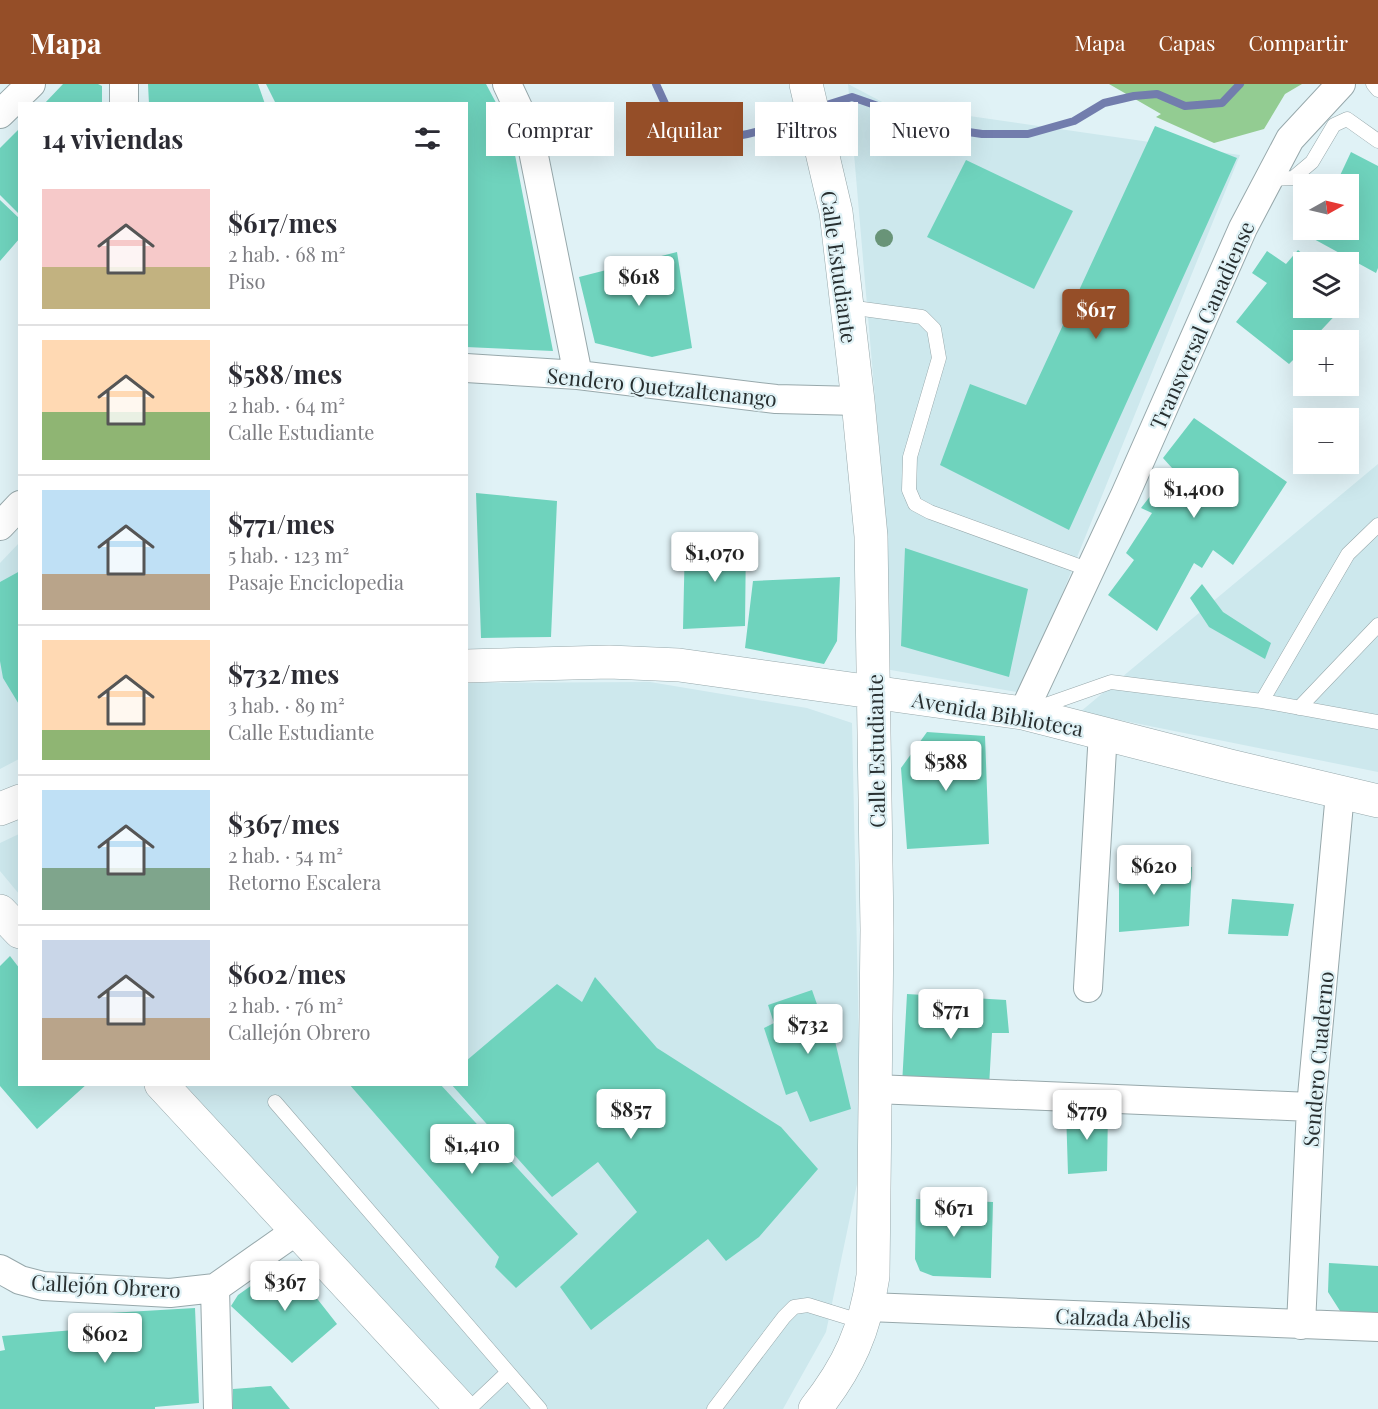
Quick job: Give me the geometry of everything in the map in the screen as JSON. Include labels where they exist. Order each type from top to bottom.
[{"type":"street","points":[[0,114],[31,84]]},
{"type":"street","points":[[124,84],[124,102]]},
{"type":"street","points":[[507,84],[530,131],[578,375]]},
{"type":"street","name":"Calle Estudiante","points":[[806,84],[836,212],[871,536],[877,930],[873,1275],[866,1314],[851,1356],[815,1409]]},
{"type":"street","name":"Transversal Canadiense","points":[[1023,713],[1125,495],[1243,228],[1290,139],[1341,84]]},
{"type":"street","name":"Sendero Quetzaltenango","points":[[468,368],[578,375],[776,399],[858,401]]},
{"type":"street","points":[[0,526],[18,507]]},
{"type":"street","name":"Avenida Biblioteca","points":[[468,666],[609,662],[679,665],[1023,713],[1378,801]]},
{"type":"street","points":[[1088,988],[1103,732]]},
{"type":"street","name":"Sendero Cuaderno","points":[[1301,1325],[1311,1107],[1340,793]]},
{"type":"street","points":[[0,809],[18,802]]},
{"type":"street","points":[[0,911],[18,930]]},
{"type":"street","points":[[163,1086],[462,1409]]},
{"type":"street","points":[[875,1089],[1311,1107]]},
{"type":"street","points":[[218,1409],[215,1288],[297,1231]]},
{"type":"street","name":"Callejón Obrero","points":[[0,1269],[20,1280],[43,1286],[170,1293],[215,1288]]},
{"type":"street","name":"Calzada Abelis","points":[[866,1314],[1378,1327]]},
{"type":"lane","points":[[1373,84],[1378,90]]},
{"type":"lane","points":[[1270,179],[1293,178],[1312,162],[1334,125],[1347,119],[1378,141]]},
{"type":"lane","points":[[847,306],[922,317],[934,329],[939,358],[910,457],[909,490],[915,504],[930,512],[1090,570]]},
{"type":"lane","points":[[1262,701],[1348,554],[1378,525]]},
{"type":"lane","points":[[1299,708],[1378,625]]},
{"type":"lane","points":[[1023,713],[1111,682],[1262,701],[1378,722]]},
{"type":"lane","points":[[275,1102],[540,1409]]},
{"type":"lane","points":[[714,1409],[794,1307],[808,1305],[866,1314]]},
{"type":"lane","points":[[469,1409],[508,1372]]},
{"type":"shaded area","points":[[848,84],[882,102],[870,102],[870,156],[971,156],[971,116],[1240,155],[1022,693],[885,669],[887,538],[854,156],[858,156],[858,102],[850,102]]},
{"type":"shaded area","points":[[1378,464],[1378,772],[1080,712]]},
{"type":"shaded area","points":[[18,544],[18,760],[0,769],[0,563]]},
{"type":"shaded area","points":[[650,682],[807,708],[852,723],[859,1043],[857,1184],[826,1332],[783,1409],[478,1409],[185,1086],[468,1086],[468,683]]},
{"type":"shaded area","points":[[18,834],[18,893],[0,871],[0,843]]},
{"type":"green space","points":[[1109,84],[1302,84],[1285,94],[1264,129],[1214,143],[1156,117],[1161,114]]},
{"type":"building","points":[[63,84],[102,86],[102,102],[46,102]]},
{"type":"building","points":[[148,84],[258,84],[264,102],[149,102]]},
{"type":"building","points":[[266,84],[486,84],[496,102],[486,102],[486,156],[515,156],[553,351],[468,347],[468,102],[275,102]]},
{"type":"building","points":[[1155,126],[1237,158],[1069,530],[940,465],[970,384],[1026,405]]},
{"type":"building","points":[[18,130],[18,213],[0,195],[0,148]]},
{"type":"building","points":[[1351,152],[1378,166],[1378,268],[1376,273],[1359,264],[1359,252],[1338,252],[1316,240],[1359,240],[1359,174],[1341,174]]},
{"type":"building","points":[[966,160],[1073,211],[1034,289],[927,237]]},
{"type":"building","points":[[0,200],[18,217],[18,240],[0,261]]},
{"type":"building","points":[[1267,251],[1286,264],[1293,256],[1293,318],[1333,318],[1321,330],[1293,330],[1293,360],[1289,364],[1236,322],[1267,283],[1252,273]]},
{"type":"building","points":[[677,252],[692,348],[652,357],[595,343],[579,277]]},
{"type":"building","points":[[1194,418],[1287,482],[1233,565],[1213,550],[1202,568],[1194,563],[1157,631],[1108,595],[1134,560],[1126,553],[1152,513],[1141,508],[1172,468],[1163,458]]},
{"type":"building","points":[[476,493],[557,501],[551,637],[481,638]]},
{"type":"building","points":[[746,536],[745,626],[683,629],[685,540]]},
{"type":"building","points":[[905,548],[1028,589],[1009,677],[901,646]]},
{"type":"building","points":[[18,572],[18,703],[3,678],[0,661],[0,582]]},
{"type":"building","points":[[840,577],[837,641],[824,664],[745,648],[753,581]]},
{"type":"building","points":[[1202,584],[1223,612],[1271,643],[1265,659],[1209,627],[1190,598]]},
{"type":"building","points":[[927,732],[985,736],[989,844],[907,849],[901,768]]},
{"type":"building","points":[[1119,861],[1192,867],[1189,926],[1119,932]]},
{"type":"building","points":[[1232,899],[1294,904],[1288,936],[1228,934]]},
{"type":"building","points":[[10,956],[18,966],[18,1086],[85,1086],[37,1129],[0,1086],[0,966]]},
{"type":"building","points":[[595,977],[657,1048],[781,1127],[818,1169],[759,1237],[726,1261],[708,1239],[591,1330],[560,1287],[637,1212],[598,1162],[552,1197],[453,1086],[468,1086],[468,1059],[557,984],[582,1002]]},
{"type":"building","points":[[812,990],[819,1010],[827,1007],[851,1109],[810,1122],[797,1091],[786,1095],[764,1028],[774,1023],[768,1005]]},
{"type":"building","points":[[907,994],[1006,1000],[1009,1033],[992,1033],[989,1087],[902,1085]]},
{"type":"building","points":[[351,1086],[442,1086],[578,1234],[516,1288],[495,1267],[499,1257]]},
{"type":"building","points":[[1066,1110],[1108,1110],[1107,1171],[1068,1174]]},
{"type":"building","points":[[916,1199],[993,1202],[991,1278],[933,1276],[920,1271],[915,1259]]},
{"type":"building","points":[[1329,1263],[1378,1266],[1378,1315],[1342,1314],[1328,1292]]},
{"type":"building","points":[[276,1268],[293,1268],[337,1324],[292,1363],[231,1306],[238,1295]]},
{"type":"building","points":[[195,1308],[199,1403],[155,1407],[155,1409],[0,1409],[0,1351],[5,1350],[2,1336],[98,1328],[92,1314]]},
{"type":"building","points":[[271,1386],[290,1409],[233,1409],[233,1389]]},
{"type":"waterway","points":[[656,84],[678,132],[707,137],[735,136],[755,132]]},
{"type":"waterway","points":[[836,102],[852,97],[941,128],[982,134],[1028,134],[1074,121],[1104,103],[1134,96],[1157,94],[1185,106],[1222,103],[1240,84]]}]
